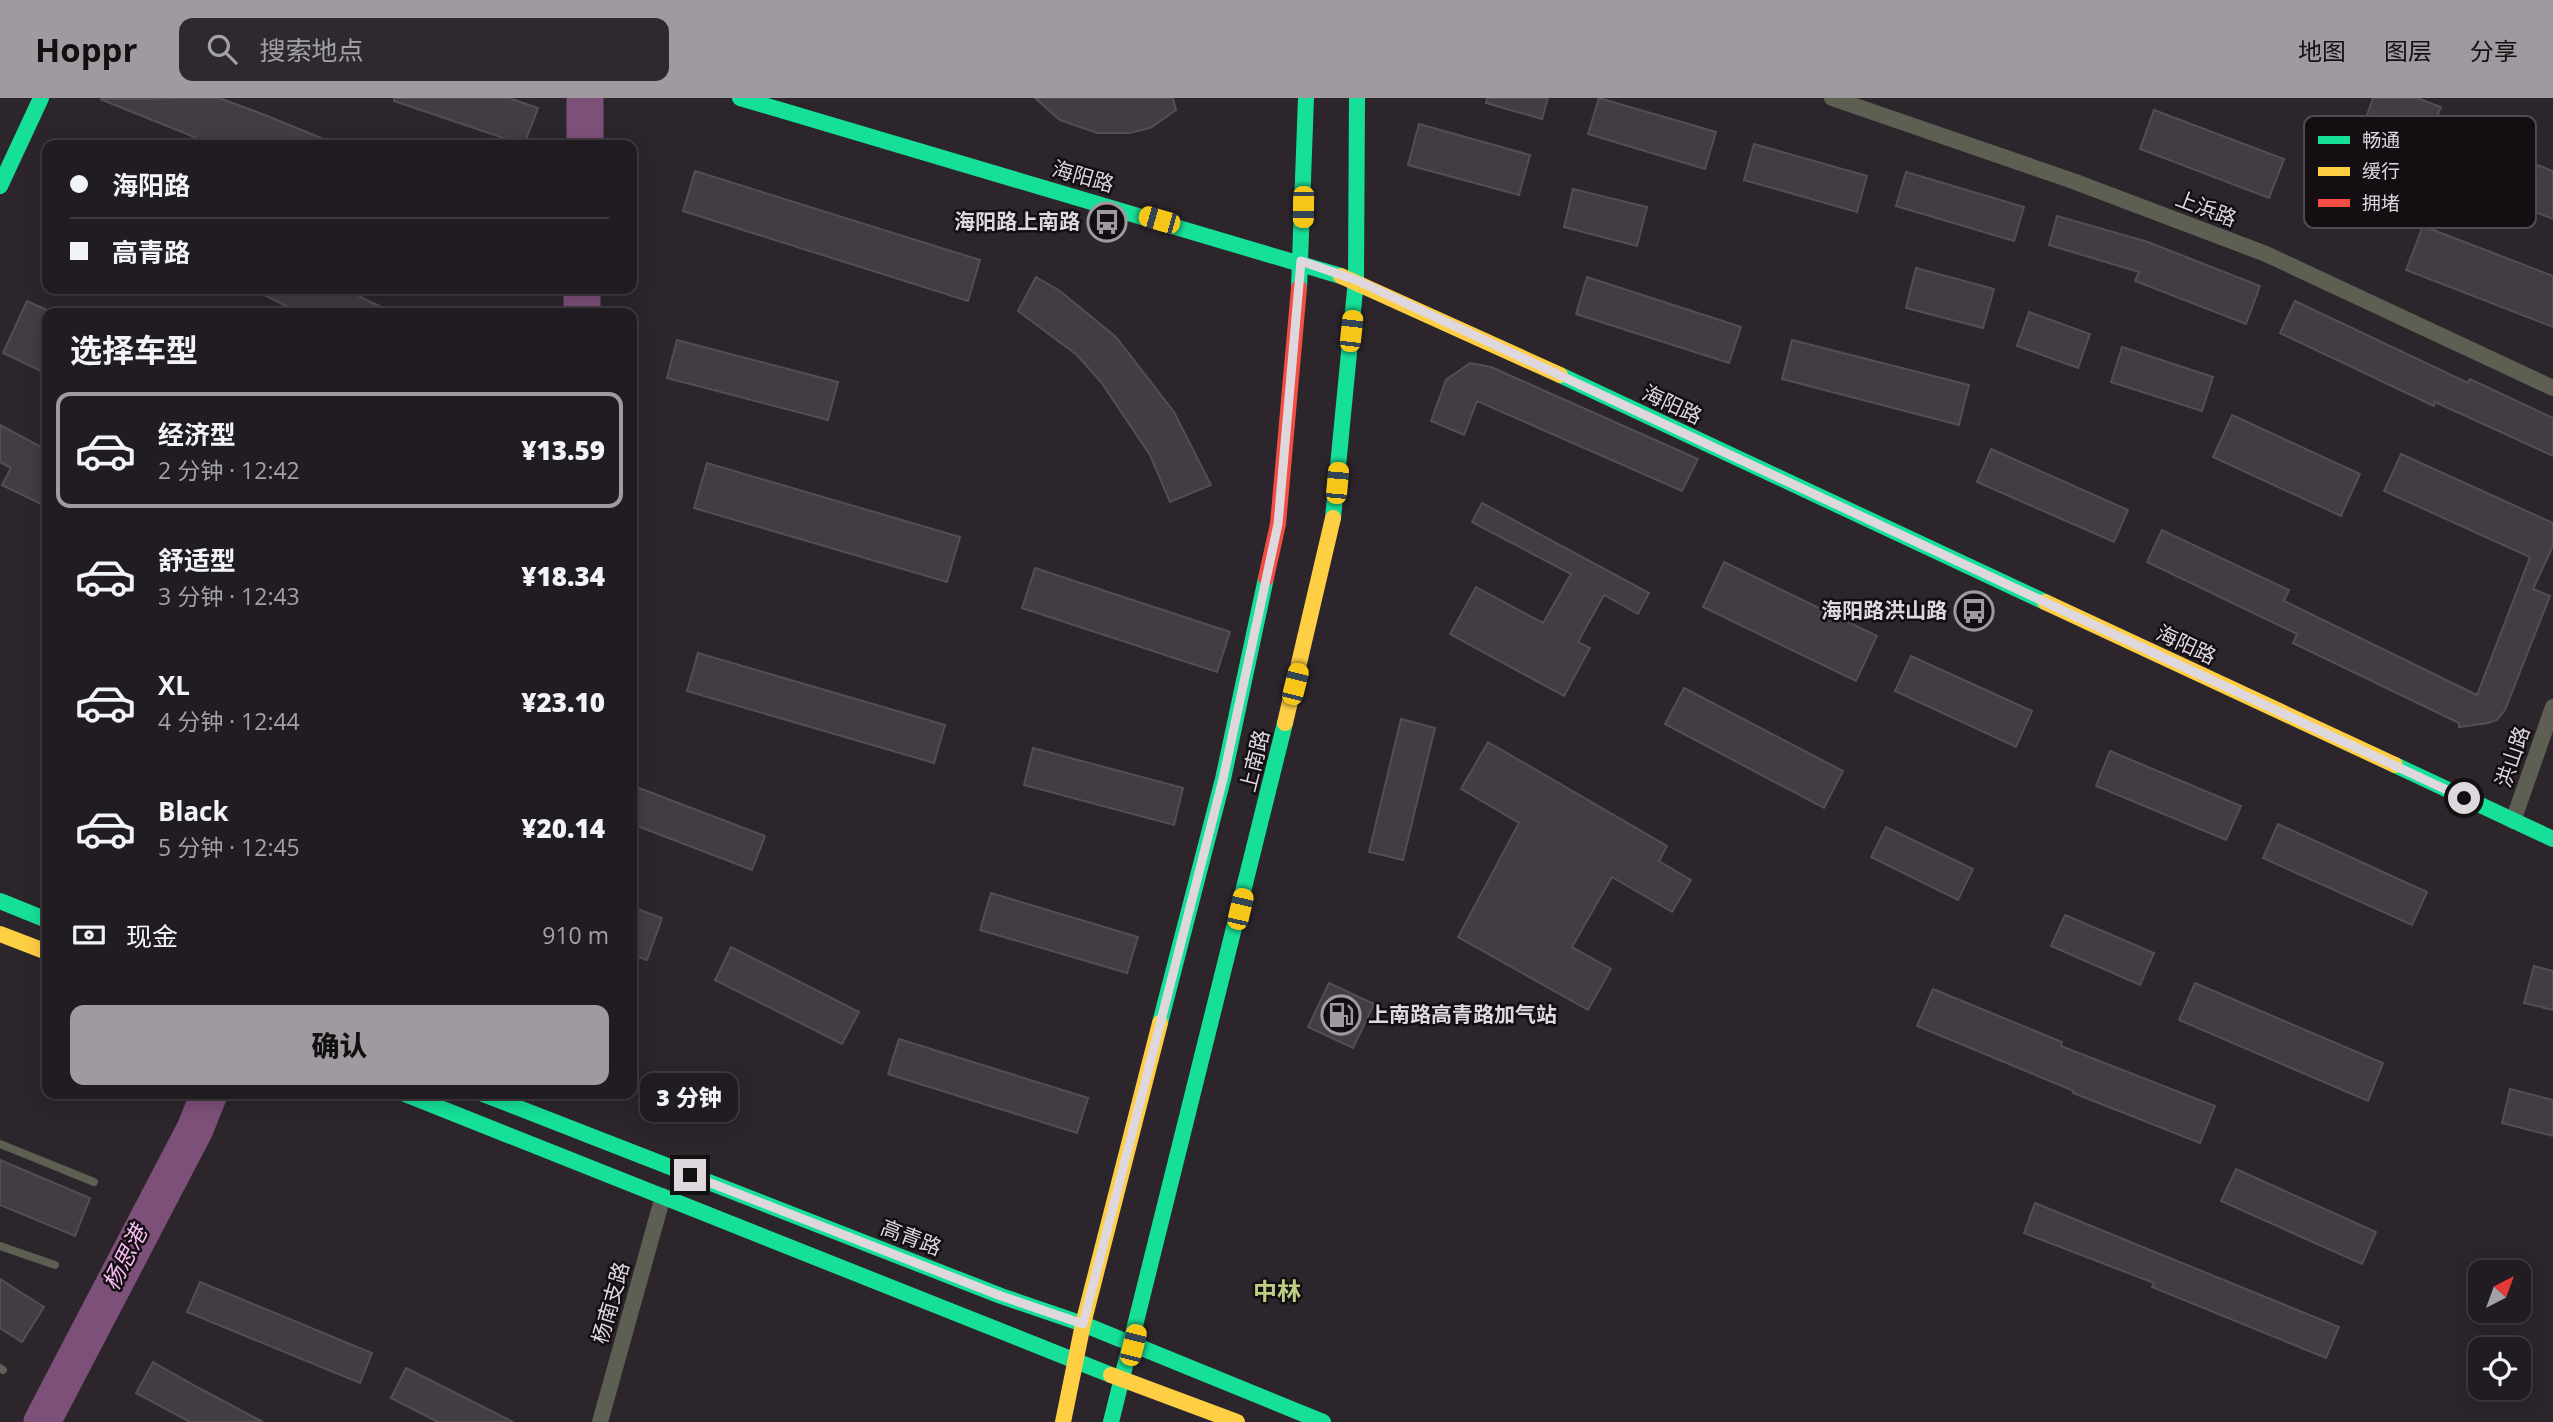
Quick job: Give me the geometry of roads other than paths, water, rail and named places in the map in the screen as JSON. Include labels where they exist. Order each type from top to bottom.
[{"type":"main road","points":[[0,186],[41,98]]},
{"type":"main road","name":"海阳路","points":[[740,98],[1301,261],[1356,280],[2553,839]]},
{"type":"main road","name":"上南路","points":[[1063,1422],[1083,1324],[1223,779],[1278,524],[1301,261],[1306,98]]},
{"type":"main road","name":"上南路","points":[[1111,1422],[1121,1379],[1133,1345],[1332,533],[1356,280],[1357,98]]},
{"type":"main road","points":[[0,901],[42,918]]},
{"type":"main road","points":[[0,934],[42,950]]},
{"type":"main road","points":[[418,1099],[1121,1379],[1237,1422]]},
{"type":"main road","name":"高青路","points":[[496,1099],[1001,1296],[1083,1324],[1323,1422]]},
{"type":"street","name":"上浜路","points":[[1832,98],[2073,181],[2266,254],[2553,388]]},
{"type":"street","name":"洪山路","points":[[2513,821],[2553,708]]},
{"type":"street","name":"杨南支路","points":[[600,1422],[663,1196]]},
{"type":"lane","points":[[0,1144],[94,1182]]},
{"type":"lane","points":[[0,1246],[54,1265]]},
{"type":"waterway","name":"杨思港","points":[[585,98],[585,140]]},
{"type":"waterway","name":"杨思港","points":[[582,294],[582,308]]},
{"type":"waterway","name":"杨思港","points":[[42,1422],[195,1129],[207,1099]]},
{"type":"place","name":"海阳路上南路","points":[[1107,222]]},
{"type":"place","name":"海阳路洪山路","points":[[1974,611]]},
{"type":"place","name":"上南路高青路加气站","points":[[1341,1015]]},
{"type":"district","name":"中林","points":[[1277,1292]]}]
